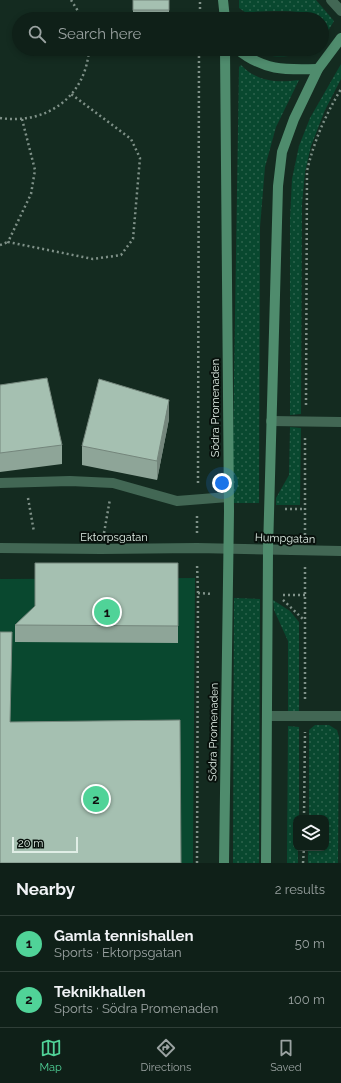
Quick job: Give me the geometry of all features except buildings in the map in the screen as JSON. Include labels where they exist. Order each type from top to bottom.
[{"type":"main road","points":[[223,0],[224,12]]},
{"type":"main road","points":[[329,54],[341,38]]},
{"type":"main road","name":"Södra Promenaden","points":[[224,863],[228,549],[225,56]]},
{"type":"main road","points":[[247,56],[259,64],[295,70],[318,69]]},
{"type":"main road","points":[[266,863],[268,550],[278,186],[284,146],[294,118],[318,69],[328,56]]},
{"type":"street","points":[[331,0],[341,11]]},
{"type":"street","points":[[271,421],[341,422]]},
{"type":"street","points":[[0,484],[26,482],[113,483],[177,501],[198,498],[228,497]]},
{"type":"street","name":"Ektorpsgatan","points":[[0,548],[101,550],[196,548],[228,549]]},
{"type":"street","name":"Humpgatan","points":[[228,549],[341,551]]},
{"type":"street","points":[[267,716],[341,716]]},
{"type":"path","points":[[71,0],[79,12]]},
{"type":"path","points":[[200,0],[200,12]]},
{"type":"path","points":[[0,118],[13,120],[37,117],[63,104],[79,85],[88,62],[88,56]]},
{"type":"path","points":[[196,863],[199,56]]},
{"type":"path","points":[[304,815],[307,171],[312,150],[324,118],[341,89]]},
{"type":"path","points":[[0,245],[8,242],[93,259],[120,255],[133,239],[140,158],[130,138],[71,94]]},
{"type":"path","points":[[8,242],[31,194],[35,170],[22,119]]},
{"type":"path","points":[[26,482],[37,548]]},
{"type":"path","points":[[101,550],[113,483]]},
{"type":"path","points":[[277,595],[304,621]]},
{"type":"path","points":[[304,851],[304,863]]},
{"type":"green space","points":[[239,0],[316,0],[326,12],[245,12],[239,8]]},
{"type":"green space","points":[[329,15],[334,21],[329,29]]},
{"type":"green space","points":[[341,64],[341,79],[325,110],[311,146],[305,172],[302,204],[301,414],[290,415],[290,219],[292,179],[299,146],[310,118]]},
{"type":"green space","points":[[241,65],[254,75],[268,80],[299,80],[276,127],[265,167],[260,227],[259,503],[232,503],[239,67]]},
{"type":"green space","points":[[290,427],[301,428],[300,505],[276,505],[276,498],[289,475]]},
{"type":"green space","points":[[195,578],[193,863],[0,863],[0,579]]},
{"type":"green space","points":[[234,598],[260,599],[259,863],[233,863]]},
{"type":"green space","points":[[273,600],[290,611],[299,622],[299,711],[288,711],[288,641],[274,610]]},
{"type":"green space","points":[[315,725],[329,725],[337,730],[339,737],[338,863],[308,863],[308,851],[329,851],[329,815],[309,815],[309,730]]},
{"type":"green space","points":[[288,726],[299,727],[299,815],[293,815],[293,851],[298,851],[298,863],[287,863]]},
{"type":"place","name":"Gamla tennishallen","points":[[107,612]]},
{"type":"place","name":"Teknikhallen","points":[[96,799]]}]
